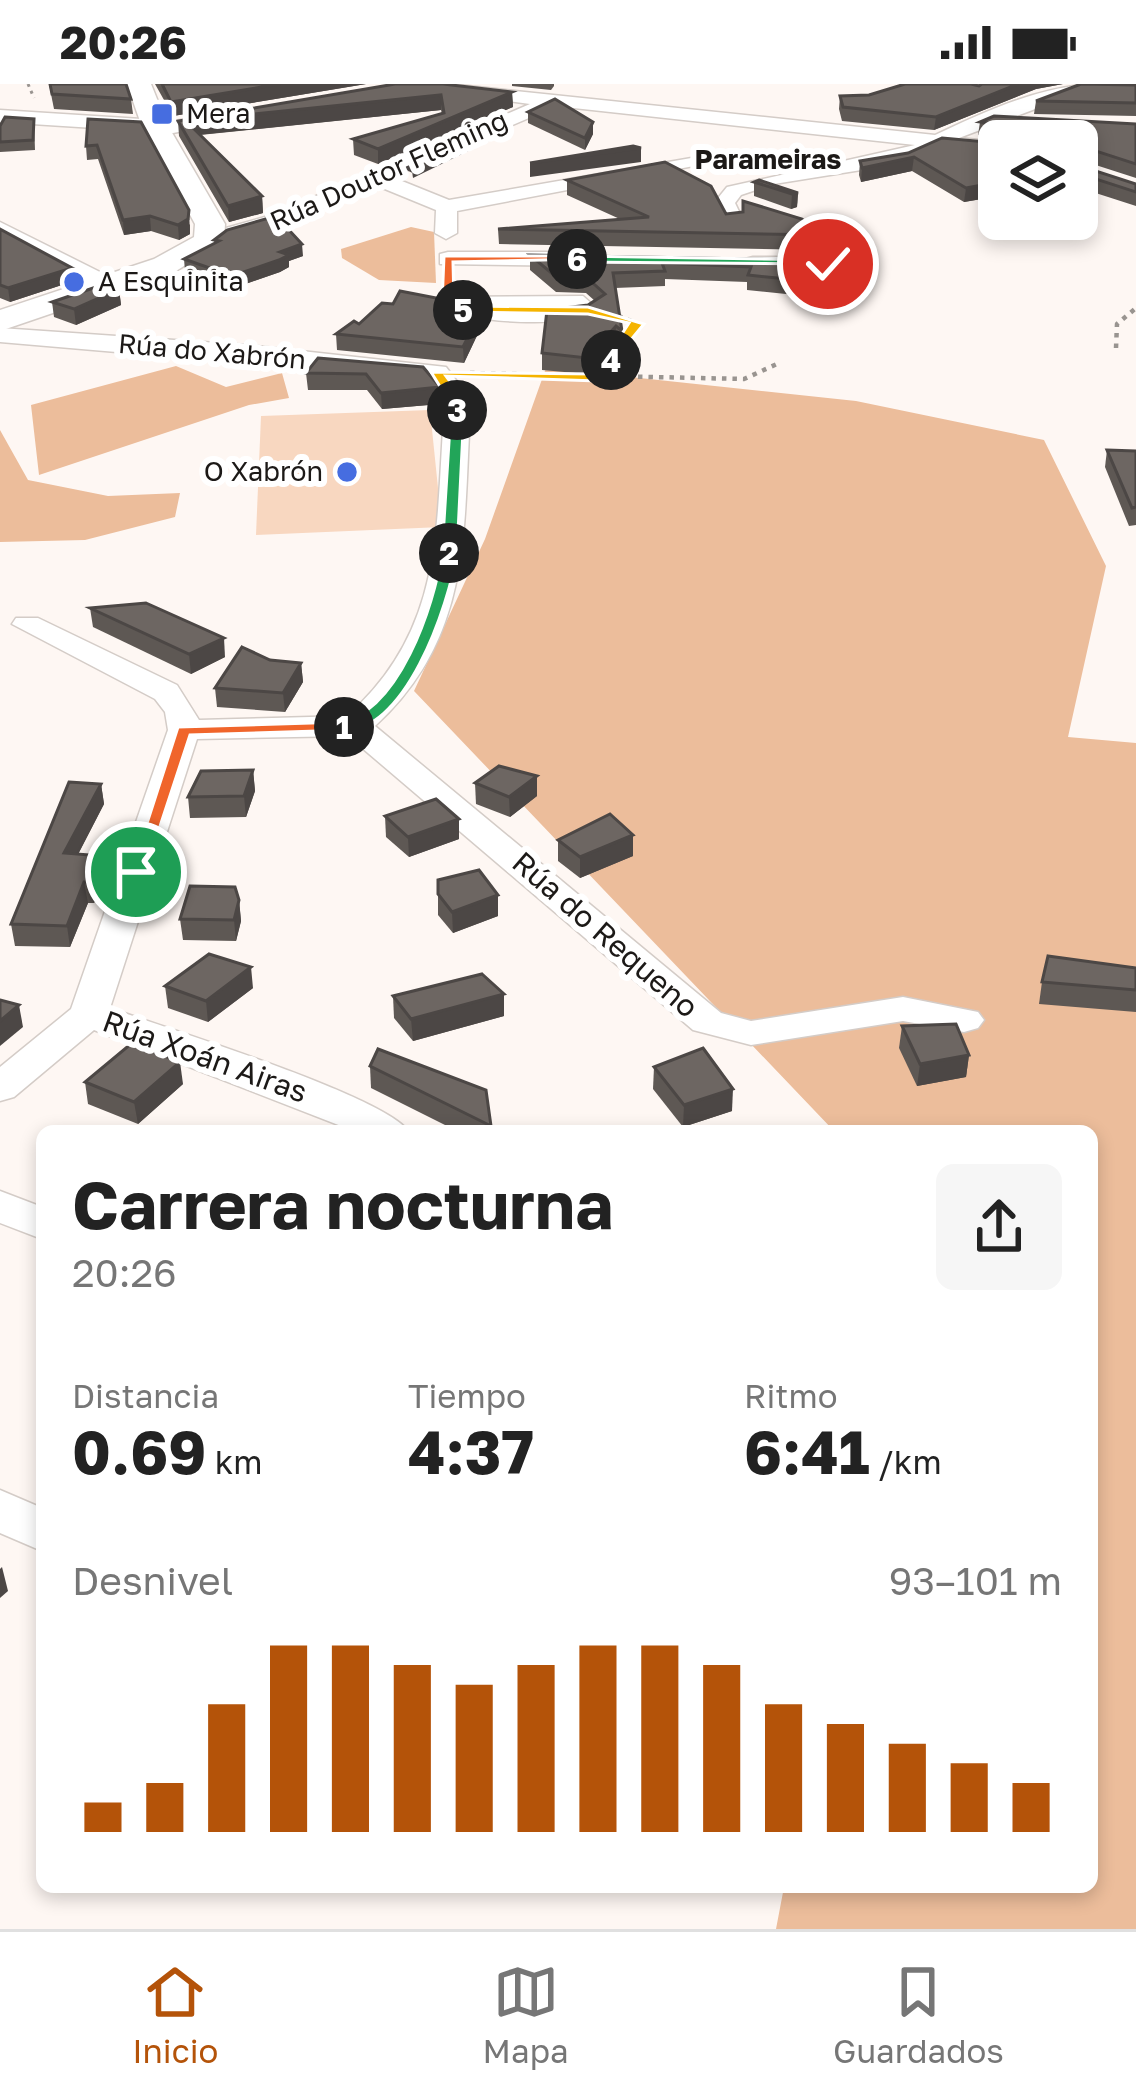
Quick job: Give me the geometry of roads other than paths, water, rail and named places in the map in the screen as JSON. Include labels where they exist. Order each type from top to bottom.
[{"type":"main road","points":[[139,84],[154,124],[219,236]]},
{"type":"main road","name":"Rúa Doutor Fleming","points":[[0,321],[190,254],[219,236]]},
{"type":"street","points":[[736,208],[770,179],[905,157],[975,123],[1092,84]]},
{"type":"street","points":[[370,93],[403,86],[542,104],[978,145]]},
{"type":"street","name":"Rúa Doutor Fleming","points":[[219,236],[249,232],[542,104]]},
{"type":"street","points":[[655,113],[726,158],[770,179]]},
{"type":"street","points":[[0,116],[154,124],[250,117]]},
{"type":"street","points":[[372,176],[447,208],[726,158]]},
{"type":"street","points":[[447,208],[448,304],[467,312],[588,311]]},
{"type":"street","points":[[0,228],[106,284]]},
{"type":"street","points":[[448,259],[606,259]]},
{"type":"street","points":[[729,263],[828,264]]},
{"type":"street","name":"Rúa do Xabrón","points":[[0,335],[437,372],[458,400],[443,596],[417,656],[386,700],[356,726]]},
{"type":"street","points":[[0,1088],[88,1014],[184,730],[181,711],[166,692],[27,624]]},
{"type":"street","points":[[184,730],[356,726]]},
{"type":"street","name":"Rúa do Requeno","points":[[356,726],[707,1022],[751,1033],[903,1009],[964,1020]]},
{"type":"street","name":"Rúa Xoán Airas","points":[[88,1014],[345,1109],[376,1125]]},
{"type":"street","points":[[0,1206],[36,1221]]},
{"type":"street","points":[[0,1510],[36,1528]]},
{"type":"place","name":"Mera","points":[[162,114]]},
{"type":"place","name":"A Esquinita","points":[[74,282]]},
{"type":"place","name":"O Xabrón","points":[[347,472]]},
{"type":"district","name":"Parameiras","points":[[768,160]]}]
